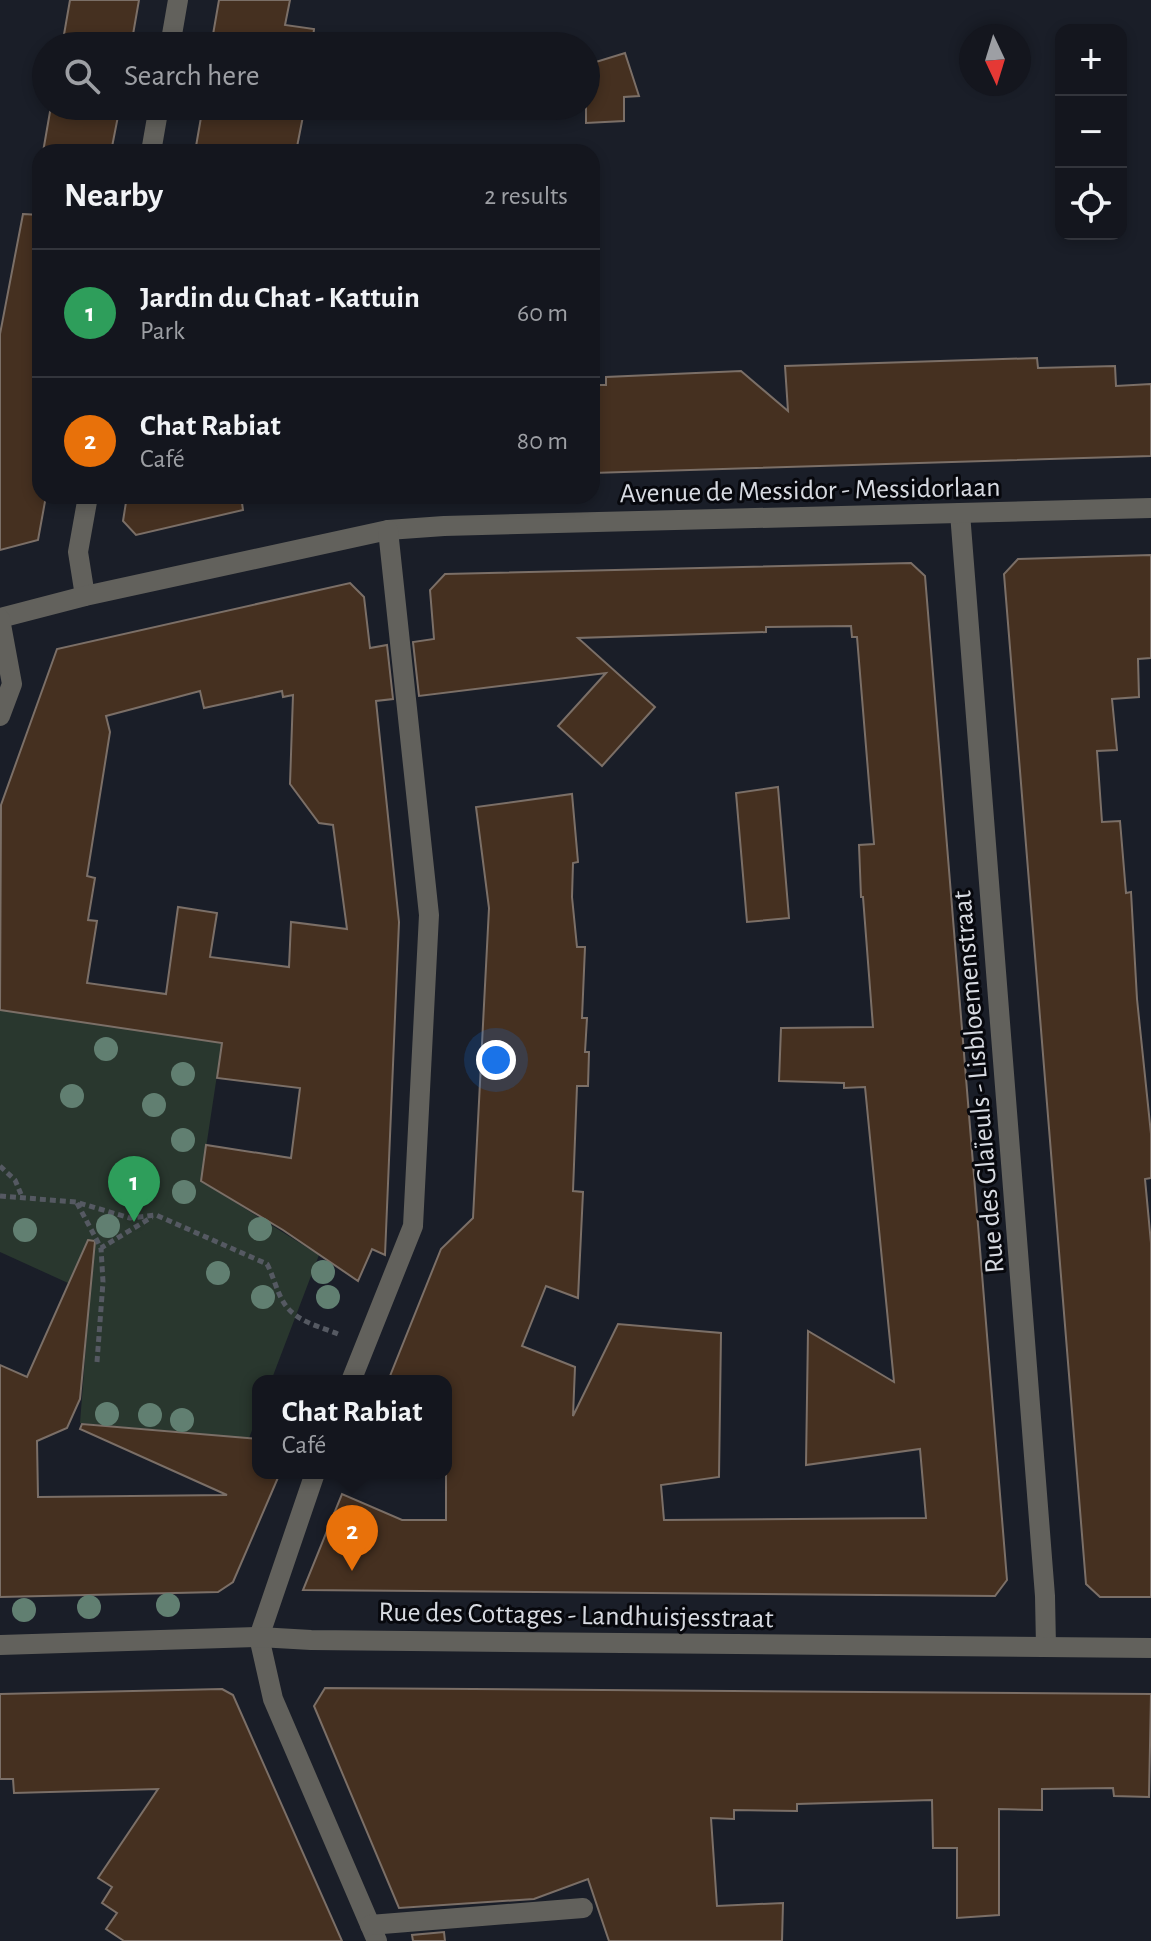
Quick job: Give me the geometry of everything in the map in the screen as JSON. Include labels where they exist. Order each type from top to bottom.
[{"type":"street","points":[[172,32],[178,0]]},
{"type":"street","points":[[152,144],[157,120]]},
{"type":"street","points":[[85,596],[78,552],[87,504]]},
{"type":"street","name":"Avenue de Messidor - Messidorlaan","points":[[0,619],[85,596],[388,530],[1151,508]]},
{"type":"street","name":"Rue des Glaïeuls - Lisbloemenstraat","points":[[960,513],[1043,1564],[1046,1647]]},
{"type":"street","points":[[353,1375],[413,1226],[429,915],[388,530]]},
{"type":"street","points":[[0,619],[12,684],[0,716]]},
{"type":"street","points":[[313,1479],[259,1637],[273,1699],[374,1933],[583,1908]]},
{"type":"street","name":"Rue des Cottages - Landhuisjesstraat","points":[[0,1645],[259,1637],[1151,1648]]},
{"type":"path","points":[[0,1166],[15,1180],[23,1199]]},
{"type":"path","points":[[0,1196],[76,1202],[130,1218],[156,1215],[267,1264],[285,1305],[293,1313],[303,1321],[342,1335]]},
{"type":"path","points":[[76,1202],[101,1248],[103,1282],[97,1362]]},
{"type":"path","points":[[101,1248],[156,1215]]},
{"type":"green space","points":[[0,1010],[222,1042],[201,1181],[319,1255],[273,1375],[252,1375],[252,1430],[249,1438],[80,1423],[90,1293],[0,1252]]},
{"type":"building","points":[[70,0],[139,0],[133,32],[64,32]]},
{"type":"building","points":[[219,0],[290,0],[285,25],[314,29],[314,32],[213,32]]},
{"type":"building","points":[[625,53],[639,96],[624,97],[624,121],[586,123],[586,120],[600,120],[600,61]]},
{"type":"building","points":[[49,120],[117,120],[113,144],[44,144]]},
{"type":"building","points":[[201,120],[302,120],[298,144],[196,144]]},
{"type":"building","points":[[23,214],[32,215],[32,504],[45,504],[38,540],[0,550],[0,334]]},
{"type":"building","points":[[1037,358],[1038,368],[1115,366],[1116,386],[1151,384],[1151,456],[600,473],[600,385],[606,385],[606,377],[741,371],[788,411],[785,366]]},
{"type":"building","points":[[126,504],[242,504],[243,510],[136,535],[123,521]]},
{"type":"building","points":[[1151,555],[1151,658],[1138,659],[1139,697],[1112,699],[1117,750],[1097,751],[1102,822],[1120,821],[1126,893],[1131,892],[1137,999],[1151,1134],[1151,1178],[1145,1179],[1151,1243],[1151,1597],[1100,1597],[1086,1584],[1004,574],[1018,559]]},
{"type":"building","points":[[911,563],[925,576],[1007,1580],[995,1596],[303,1590],[342,1494],[402,1520],[446,1520],[446,1479],[452,1479],[452,1375],[390,1375],[441,1249],[473,1218],[489,908],[476,807],[572,794],[578,862],[573,863],[572,897],[577,947],[585,947],[582,1018],[587,1018],[585,1052],[589,1052],[588,1086],[577,1086],[573,1191],[583,1192],[578,1298],[546,1286],[522,1346],[575,1367],[573,1416],[618,1324],[721,1333],[719,1477],[661,1485],[664,1520],[926,1518],[920,1449],[806,1465],[808,1331],[894,1382],[865,1087],[844,1088],[844,1083],[779,1081],[781,1028],[873,1027],[859,845],[874,844],[857,637],[852,637],[851,626],[766,627],[766,632],[578,638],[655,707],[602,766],[558,726],[606,673],[419,696],[413,642],[434,639],[430,590],[445,574]]},
{"type":"building","points":[[350,583],[364,597],[370,648],[387,645],[393,699],[376,701],[399,922],[385,1255],[372,1249],[358,1281],[283,1230],[201,1181],[206,1145],[291,1158],[300,1088],[217,1078],[222,1043],[0,1010],[1,805],[57,649]],"holes":[[[200,691],[204,708],[282,691],[283,697],[293,695],[290,784],[319,823],[333,825],[347,929],[291,922],[289,967],[210,957],[217,913],[178,907],[166,994],[87,983],[97,921],[88,920],[95,878],[87,876],[110,732],[106,716]]]},
{"type":"building","points":[[778,787],[789,918],[747,922],[736,793]]},
{"type":"building","points":[[88,1240],[95,1241],[80,1399],[67,1428],[37,1441],[38,1497],[227,1495],[80,1429],[82,1424],[252,1438],[252,1479],[277,1479],[233,1582],[218,1592],[0,1597],[0,1365],[27,1377]]},
{"type":"building","points":[[325,1688],[1151,1694],[1149,1797],[1114,1796],[1113,1788],[1042,1789],[1042,1810],[999,1809],[999,1915],[957,1918],[957,1848],[933,1848],[932,1800],[797,1804],[797,1811],[734,1810],[734,1819],[711,1818],[717,1906],[783,1903],[782,1941],[609,1941],[588,1879],[534,1899],[399,1908],[314,1706]]},
{"type":"building","points":[[222,1689],[233,1695],[342,1941],[124,1941],[106,1929],[117,1913],[102,1903],[112,1887],[98,1878],[158,1789],[14,1793],[13,1779],[0,1779],[0,1694]]},
{"type":"building","points":[[444,1932],[445,1941],[413,1941],[412,1935]]},
{"type":"place","name":"Jardin du Chat - Kattuin","points":[[134,1222]]},
{"type":"place","name":"Chat Rabiat","points":[[352,1571]]}]
